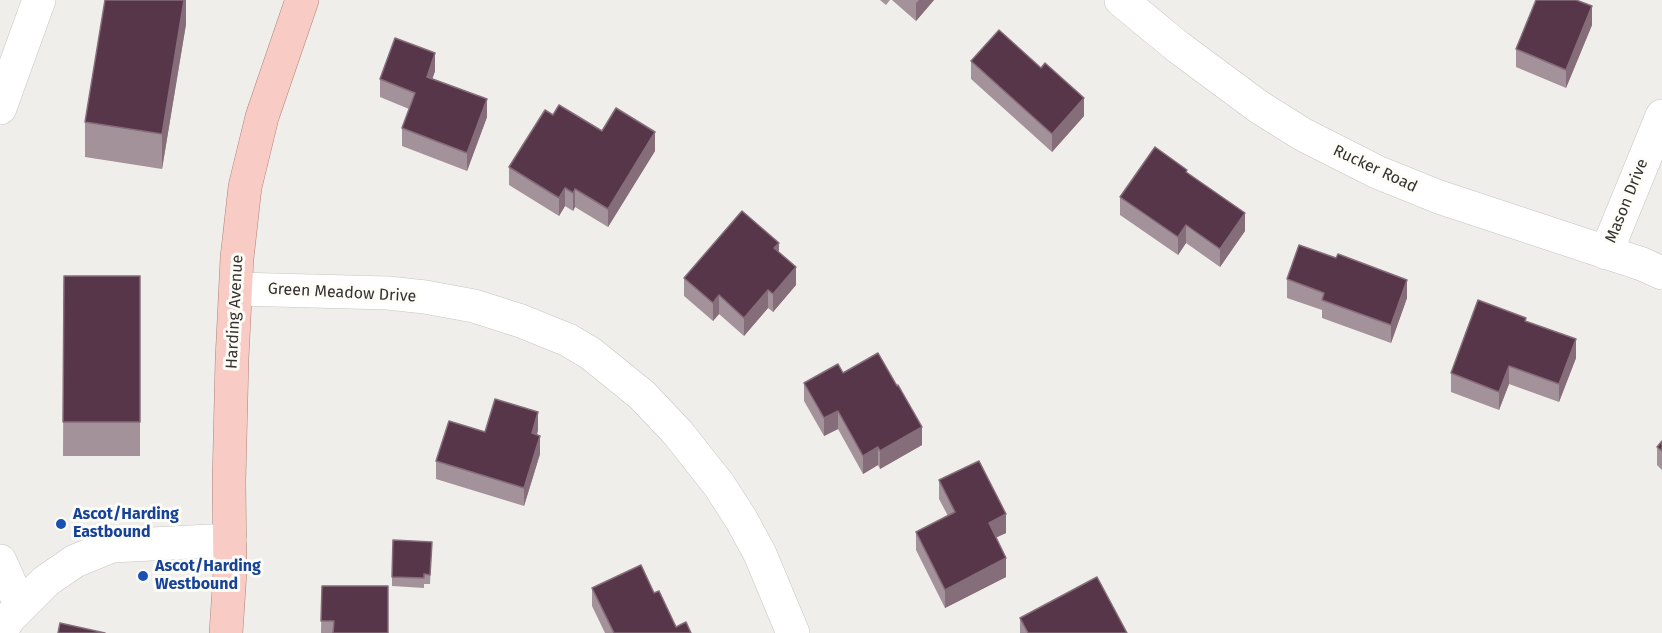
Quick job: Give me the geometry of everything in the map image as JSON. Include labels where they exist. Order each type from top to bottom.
[{"type":"main road","name":"Harding Avenue","points":[[226,633],[230,572],[229,481],[232,359],[237,258],[245,187],[262,117],[302,0]]},
{"type":"street","points":[[0,108],[39,0]]},
{"type":"street","name":"Rucker Road","points":[[1122,0],[1259,107],[1302,134],[1377,172],[1439,197],[1642,264],[1662,273]]},
{"type":"street","name":"Mason Drive","points":[[1606,253],[1662,116]]},
{"type":"street","name":"Green Meadow Drive","points":[[237,289],[388,293],[454,302],[521,321],[568,340],[590,353],[642,395],[678,433],[719,485],[760,554],[793,633]]},
{"type":"street","points":[[0,633],[9,618],[46,581],[75,561],[112,546],[230,540]]},
{"type":"street","points":[[0,561],[13,590],[23,604]]},
{"type":"building","points":[[105,0],[184,0],[162,134],[85,122]]},
{"type":"building","points":[[1536,0],[1576,0],[1592,6],[1566,70],[1516,49]]},
{"type":"building","points":[[999,30],[1041,68],[1045,63],[1084,98],[1052,134],[971,61]]},
{"type":"building","points":[[395,38],[435,53],[427,77],[487,99],[467,153],[402,128],[415,93],[380,79]]},
{"type":"building","points":[[559,105],[602,131],[616,108],[655,132],[608,209],[575,189],[573,193],[565,188],[559,198],[509,167],[545,110],[553,115]]},
{"type":"building","points":[[1155,147],[1187,170],[1186,172],[1245,213],[1220,249],[1186,225],[1178,237],[1120,197]]},
{"type":"building","points":[[742,211],[779,243],[774,248],[796,267],[773,294],[768,290],[744,318],[719,295],[713,303],[684,278]]},
{"type":"building","points":[[1299,245],[1336,258],[1338,254],[1407,280],[1391,325],[1322,300],[1324,293],[1287,279]]},
{"type":"building","points":[[64,276],[140,276],[140,422],[63,422]]},
{"type":"building","points":[[1478,300],[1526,318],[1525,321],[1576,339],[1559,384],[1509,366],[1499,392],[1451,373]]},
{"type":"building","points":[[878,353],[922,427],[880,451],[878,447],[863,456],[838,411],[824,418],[804,383],[838,364],[843,373]]},
{"type":"building","points":[[495,399],[538,412],[532,433],[540,436],[524,488],[436,461],[449,421],[485,432]]},
{"type":"building","points":[[1662,441],[1662,451],[1657,447]]},
{"type":"building","points":[[979,461],[1006,514],[989,523],[1006,558],[945,590],[916,532],[955,512],[939,480]]},
{"type":"building","points":[[393,540],[432,542],[430,575],[424,574],[424,578],[392,577]]},
{"type":"building","points":[[641,565],[654,593],[659,591],[676,627],[686,622],[691,633],[614,633],[592,588]]},
{"type":"building","points":[[1097,577],[1127,633],[1028,633],[1020,618]]},
{"type":"building","points":[[322,586],[388,586],[388,633],[333,633],[334,621],[321,621]]},
{"type":"building","points":[[60,623],[105,633],[58,633]]},
{"type":"place","name":"Ascot/Harding Eastbound","points":[[61,524]]},
{"type":"place","name":"Ascot/Harding Westbound","points":[[143,576]]}]
